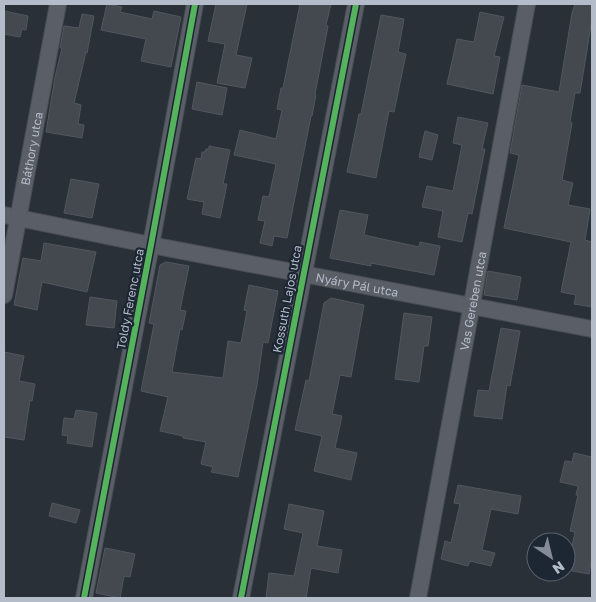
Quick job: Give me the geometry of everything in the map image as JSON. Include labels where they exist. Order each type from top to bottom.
[{"type":"street","name":"Báthory utca","points":[[4,295],[11,216],[58,4]]},
{"type":"street","name":"Toldy Ferenc utca","points":[[84,598],[195,4]]},
{"type":"street","name":"Kossuth Lajos utca","points":[[241,598],[356,4]]},
{"type":"street","name":"Vas Gereben utca","points":[[418,598],[527,4]]},
{"type":"street","name":"Nyáry Pál utca","points":[[11,216],[151,245],[592,329]]},
{"type":"building","points":[[107,4],[122,7],[120,12],[152,19],[154,11],[181,17],[171,67],[141,61],[146,39],[101,30]]},
{"type":"building","points":[[216,4],[247,4],[236,55],[252,58],[245,88],[217,83],[225,44],[208,41]]},
{"type":"building","points":[[300,4],[331,4],[326,25],[328,26],[316,95],[287,238],[274,236],[272,246],[260,243],[265,221],[258,220],[263,196],[269,197],[276,164],[234,155],[240,130],[276,139],[282,110],[277,109]]},
{"type":"building","points":[[575,4],[592,4],[592,19],[580,93],[575,93],[562,180],[573,183],[568,205],[590,209],[585,240],[592,242],[592,307],[574,304],[576,295],[561,292],[571,242],[504,228],[519,155],[510,153],[522,85],[559,92]]},
{"type":"building","points":[[4,11],[28,16],[26,30],[22,29],[20,37],[4,34]]},
{"type":"building","points":[[480,12],[504,17],[494,56],[500,57],[493,94],[447,84],[457,39],[474,42]]},
{"type":"building","points":[[82,14],[94,16],[74,103],[81,105],[78,124],[84,125],[82,138],[46,132],[62,48],[60,48],[64,26],[79,28]]},
{"type":"building","points":[[381,15],[404,19],[398,52],[406,54],[394,112],[389,111],[376,178],[347,172]]},
{"type":"building","points":[[197,82],[227,88],[222,115],[192,109]]},
{"type":"building","points":[[458,117],[488,123],[482,149],[485,149],[472,214],[468,213],[462,242],[438,237],[443,211],[422,207],[427,186],[453,191],[462,145],[453,143]]},
{"type":"building","points":[[425,131],[438,135],[432,160],[419,157]]},
{"type":"building","points":[[209,146],[230,150],[223,184],[227,184],[220,218],[202,214],[204,202],[187,199],[196,158],[201,159],[202,152],[209,149]]},
{"type":"building","points":[[71,179],[99,184],[92,218],[64,213]]},
{"type":"building","points":[[340,210],[368,215],[364,235],[419,247],[420,242],[440,246],[434,275],[371,263],[371,266],[330,258]]},
{"type":"building","points":[[44,243],[96,252],[87,292],[42,282],[37,310],[14,305],[23,258],[41,261]]},
{"type":"building","points":[[166,262],[189,266],[180,310],[186,311],[182,330],[180,329],[172,372],[223,378],[228,341],[241,343],[247,311],[244,310],[249,285],[278,291],[268,343],[263,342],[257,385],[238,477],[211,472],[213,467],[201,464],[206,442],[160,431],[168,397],[141,391],[154,324],[149,323],[160,265]]},
{"type":"building","points":[[488,271],[521,277],[517,300],[484,295]]},
{"type":"building","points":[[90,297],[117,301],[114,328],[86,325]]},
{"type":"building","points":[[331,298],[364,305],[351,377],[340,375],[332,414],[342,416],[335,448],[357,453],[351,480],[314,471],[322,436],[295,430],[306,380],[309,381],[324,303]]},
{"type":"building","points":[[404,313],[432,317],[428,346],[424,346],[419,382],[395,379]]},
{"type":"building","points":[[501,328],[520,331],[510,386],[507,385],[502,419],[474,416],[478,390],[489,391]]},
{"type":"building","points":[[4,352],[24,356],[19,381],[35,384],[32,401],[30,400],[24,440],[4,437]]},
{"type":"building","points":[[76,410],[97,413],[92,447],[67,443],[68,436],[62,435],[64,418],[74,419]]},
{"type":"building","points":[[574,453],[592,457],[592,557],[589,574],[576,572],[576,532],[570,531],[578,495],[576,495],[578,486],[560,482],[565,461],[572,462]]},
{"type":"building","points":[[458,485],[521,496],[518,514],[491,509],[482,550],[495,553],[491,566],[470,561],[468,566],[441,559],[445,541],[451,543],[460,504],[454,503]]},
{"type":"building","points":[[52,503],[80,510],[76,523],[49,516]]},
{"type":"building","points":[[289,504],[324,511],[317,546],[342,550],[338,573],[311,568],[306,598],[266,598],[269,573],[294,576],[303,533],[284,529]]},
{"type":"building","points":[[105,548],[135,554],[130,577],[124,576],[120,598],[96,593]]},
{"type":"cycle path","points":[[84,598],[195,4]]},
{"type":"cycle path","points":[[241,598],[356,4]]}]
